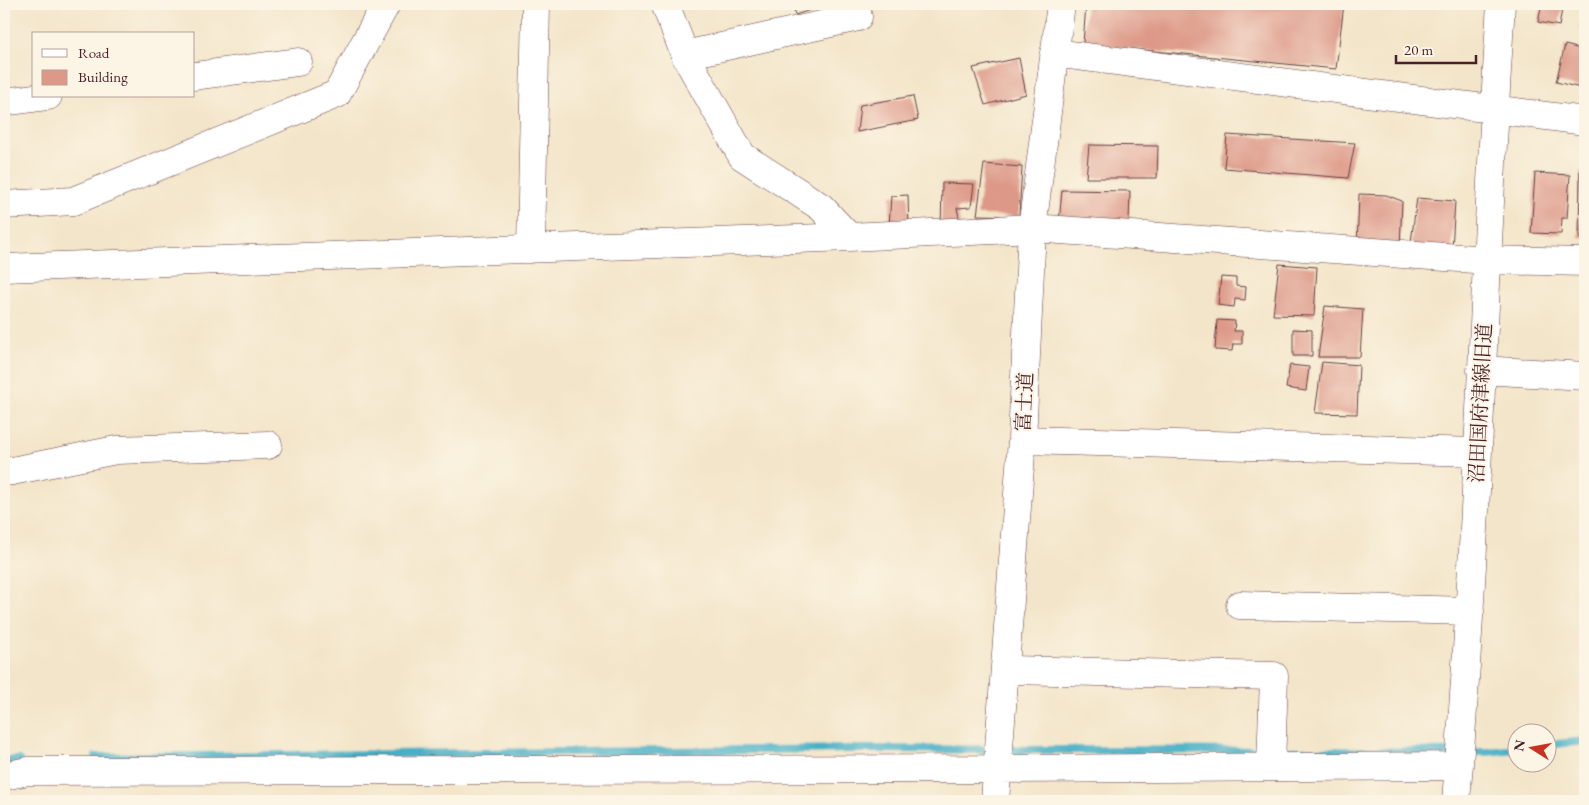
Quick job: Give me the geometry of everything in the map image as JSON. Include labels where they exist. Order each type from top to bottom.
[{"type":"street","points":[[4,205],[73,201],[336,94],[386,4]]},
{"type":"street","points":[[531,249],[536,4]]},
{"type":"street","points":[[665,4],[685,56],[742,156],[821,207],[849,237]]},
{"type":"street","points":[[685,56],[858,17],[855,4]]},
{"type":"street","name":"富士道","points":[[995,801],[1022,440],[1032,228],[1061,4]]},
{"type":"street","name":"沼田国府津線旧道","points":[[1456,801],[1470,611],[1494,108],[1501,4]]},
{"type":"street","points":[[1054,53],[1585,121]]},
{"type":"street","points":[[195,76],[298,62]]},
{"type":"street","points":[[4,102],[33,98]]},
{"type":"street","points":[[4,268],[849,237],[1032,228],[1488,260],[1585,262]]},
{"type":"street","points":[[1481,370],[1585,376]]},
{"type":"street","points":[[1022,440],[1478,452]]},
{"type":"street","points":[[4,472],[116,450],[268,445]]},
{"type":"street","points":[[1240,605],[1470,611]]},
{"type":"street","points":[[1005,670],[1274,676],[1272,755]]},
{"type":"street","points":[[4,776],[28,770],[1272,755],[1459,766]]},
{"type":"building","points":[[793,4],[829,4],[795,15]]},
{"type":"building","points":[[1086,4],[1344,4],[1336,69],[1083,44]]},
{"type":"building","points":[[1542,4],[1563,4],[1559,26],[1538,22]]},
{"type":"building","points":[[1585,4],[1585,28],[1579,27]]},
{"type":"building","points":[[1565,45],[1585,50],[1585,89],[1556,82]]},
{"type":"building","points":[[1019,58],[1026,94],[985,105],[973,68]]},
{"type":"building","points":[[913,96],[918,120],[857,132],[860,105]]},
{"type":"building","points":[[1227,135],[1355,143],[1348,178],[1224,168]]},
{"type":"building","points":[[1089,145],[1158,146],[1157,178],[1086,178]]},
{"type":"building","points":[[984,164],[1022,167],[1019,216],[977,215]]},
{"type":"building","points":[[1580,171],[1585,171],[1585,237],[1579,237]]},
{"type":"building","points":[[1535,173],[1570,175],[1567,218],[1562,218],[1561,234],[1531,233]]},
{"type":"building","points":[[942,183],[974,184],[971,207],[957,208],[961,227],[941,229]]},
{"type":"building","points":[[1062,190],[1130,191],[1129,222],[1059,223]]},
{"type":"building","points":[[1359,194],[1386,195],[1402,201],[1400,247],[1357,248]]},
{"type":"building","points":[[908,195],[909,228],[889,227],[891,196]]},
{"type":"building","points":[[1417,198],[1455,201],[1452,249],[1410,249]]},
{"type":"building","points":[[1279,264],[1317,267],[1314,316],[1273,315]]},
{"type":"building","points":[[1221,277],[1236,278],[1236,286],[1246,287],[1245,300],[1235,299],[1234,307],[1218,305]]},
{"type":"building","points":[[1325,306],[1363,309],[1360,357],[1318,357]]},
{"type":"building","points":[[1217,320],[1235,321],[1234,331],[1242,331],[1242,344],[1233,344],[1232,351],[1215,350]]},
{"type":"building","points":[[1293,329],[1312,330],[1312,356],[1293,356]]},
{"type":"building","points":[[1322,362],[1359,365],[1357,414],[1315,413]]},
{"type":"building","points":[[1290,365],[1309,367],[1306,391],[1286,388]]},
{"type":"waterway","points":[[1556,744],[1585,741]]},
{"type":"waterway","points":[[96,757],[860,749],[1487,752],[1506,750]]},
{"type":"waterway","points":[[4,761],[19,760]]}]
